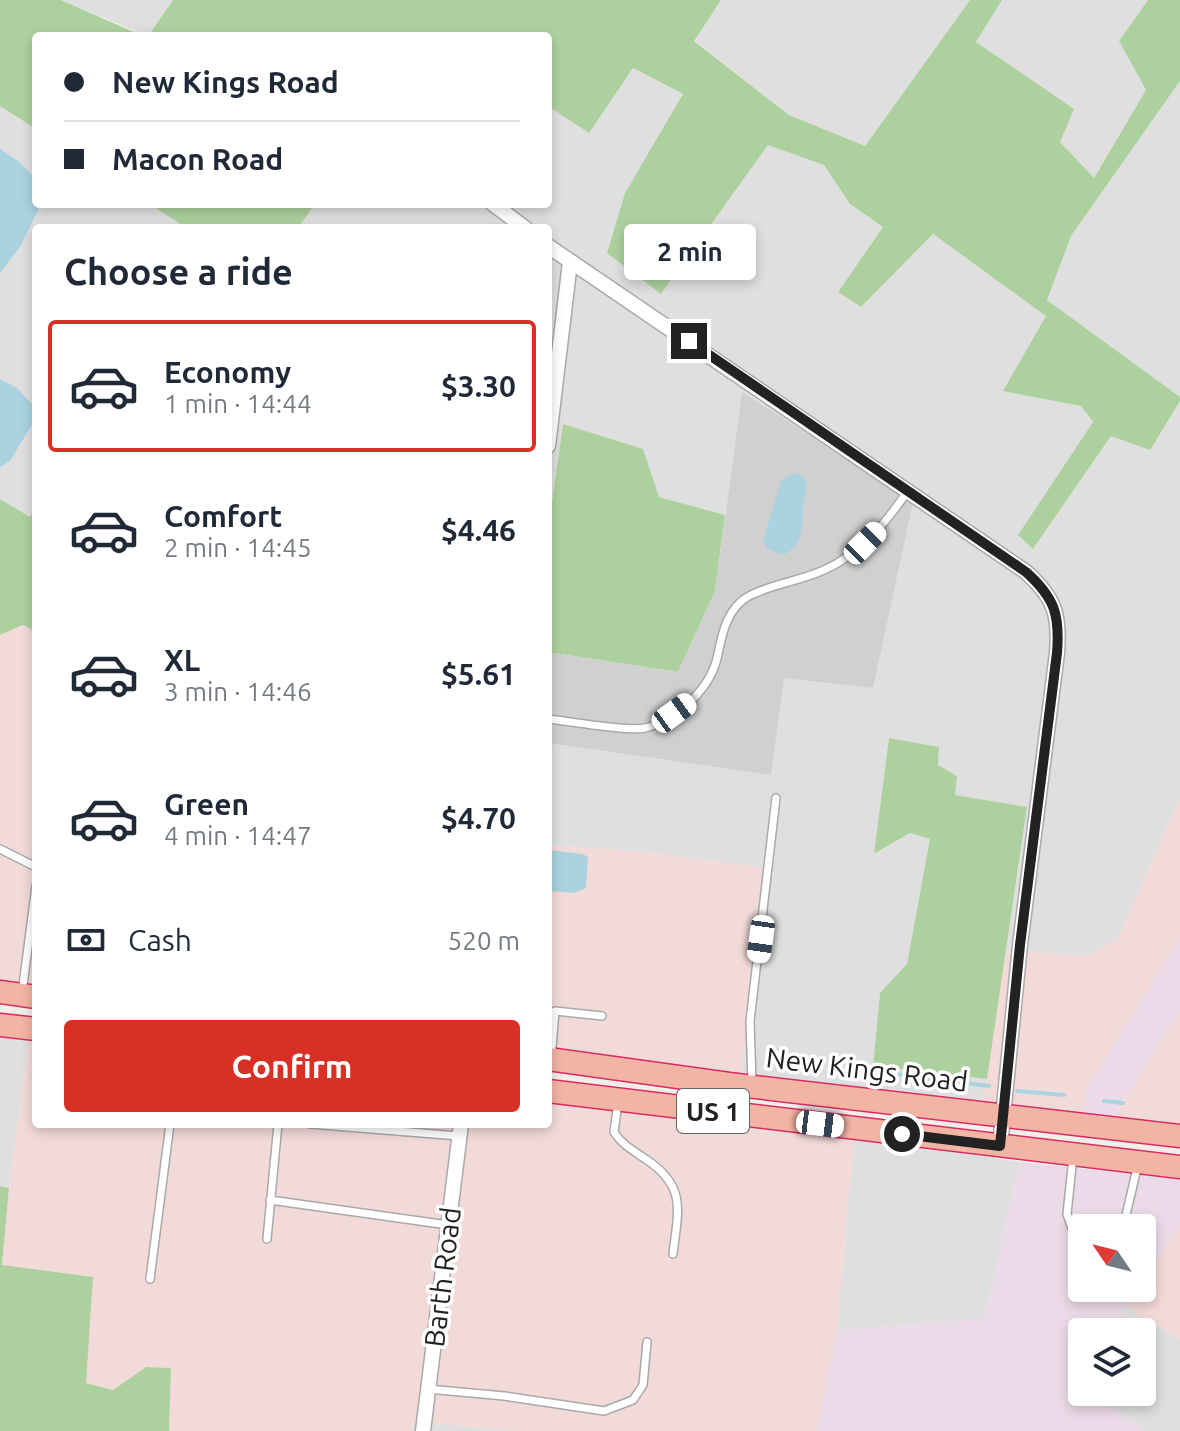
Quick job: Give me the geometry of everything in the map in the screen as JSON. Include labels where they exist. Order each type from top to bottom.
[{"type":"highway","points":[[0,1025],[32,1029]]},
{"type":"highway","name":"New Kings Road","points":[[552,1060],[1180,1136]]},
{"type":"highway","name":"US 1","points":[[552,1091],[1180,1167]]},
{"type":"highway","points":[[1108,1159],[1180,1154]]},
{"type":"street","points":[[498,208],[520,224]]},
{"type":"street","points":[[552,249],[1026,572],[1041,585],[1053,603],[1057,616],[1057,653],[1020,945],[1000,1146]]},
{"type":"street","points":[[552,413],[570,262]]},
{"type":"street","name":"Barth Road","points":[[423,1431],[460,1130]]},
{"type":"lane","points":[[552,719],[642,729],[683,707],[708,680],[717,663],[729,618],[736,606],[748,596],[823,571],[845,559],[887,522],[908,492]]},
{"type":"lane","points":[[753,1086],[750,1021],[776,798]]},
{"type":"lane","points":[[0,849],[32,865]]},
{"type":"lane","points":[[19,995],[32,912]]},
{"type":"lane","points":[[552,1011],[602,1016]]},
{"type":"lane","points":[[618,1099],[614,1132],[621,1143],[653,1164],[675,1186],[679,1199],[673,1254]]},
{"type":"lane","points":[[150,1279],[169,1128]]},
{"type":"lane","points":[[267,1239],[278,1128]]},
{"type":"lane","points":[[420,1128],[460,1130]]},
{"type":"lane","points":[[1068,1217],[1074,1155]]},
{"type":"lane","points":[[1127,1214],[1139,1162]]},
{"type":"lane","points":[[270,1200],[448,1225]]},
{"type":"lane","points":[[428,1389],[504,1396],[604,1411],[633,1400],[643,1385],[647,1342]]},
{"type":"shaded area","points":[[61,0],[173,0],[151,32],[138,32]]},
{"type":"shaded area","points":[[721,0],[970,0],[865,146],[789,115],[694,40]]},
{"type":"shaded area","points":[[1002,0],[1148,0],[1119,41],[1146,90],[1094,178],[1059,142],[976,42]]},
{"type":"shaded area","points":[[633,68],[684,95],[625,193],[661,293],[768,144],[824,165],[850,204],[883,227],[838,292],[861,307],[933,234],[1046,316],[1081,406],[1093,423],[1018,535],[1033,549],[1111,436],[1150,449],[1180,401],[1180,797],[1119,937],[1086,956],[1006,950],[1027,807],[954,795],[938,765],[939,747],[889,739],[875,854],[910,833],[931,839],[907,964],[880,993],[873,1065],[987,1079],[983,1102],[741,1077],[767,868],[637,851],[552,845],[552,744],[771,775],[783,678],[742,393],[725,515],[659,497],[563,425],[552,503],[552,224],[301,224],[312,208],[552,208],[552,109],[589,132]]},
{"type":"shaded area","points":[[1180,81],[1180,397],[1047,300],[1071,236]]},
{"type":"shaded area","points":[[0,106],[32,126],[32,208],[156,208],[180,224],[32,224],[32,515],[30,518],[0,499]]},
{"type":"shaded area","points":[[742,392],[913,502],[873,688],[784,678],[771,775],[552,744],[552,653],[678,672],[715,591]]},
{"type":"shaded area","points":[[23,625],[32,630],[32,991],[0,987],[0,635]]},
{"type":"shaded area","points":[[1180,797],[1180,938],[1087,1089],[1082,1115],[983,1102],[1006,950],[1086,956],[1119,937]]},
{"type":"shaded area","points":[[552,845],[637,851],[767,868],[741,1077],[552,1051]]},
{"type":"shaded area","points":[[1180,938],[1180,1011],[1112,1119],[1082,1115],[1087,1089]]},
{"type":"shaded area","points":[[1180,1011],[1180,1127],[1112,1119]]},
{"type":"shaded area","points":[[0,1036],[29,1040],[9,1188],[0,1186]]},
{"type":"shaded area","points":[[29,1040],[32,1040],[32,1128],[552,1128],[552,1101],[854,1137],[837,1330],[817,1431],[516,1431],[413,1421],[412,1431],[169,1431],[171,1368],[146,1367],[113,1390],[86,1383],[2,1265]]},
{"type":"shaded area","points":[[854,1137],[1019,1162],[985,1319],[837,1330]]},
{"type":"shaded area","points":[[1019,1162],[1180,1179],[1180,1226],[1156,1261],[1156,1214],[1068,1214],[1068,1302],[1128,1302],[1121,1318],[1068,1318],[1068,1406],[1109,1406],[1146,1431],[817,1431],[837,1330],[985,1319]]},
{"type":"shaded area","points":[[1180,1226],[1180,1339],[1156,1325],[1156,1318],[1145,1318],[1125,1306],[1128,1302],[1156,1302],[1156,1261]]},
{"type":"shaded area","points":[[1125,1306],[1145,1318],[1121,1318]]},
{"type":"shaded area","points":[[1156,1325],[1180,1339],[1180,1431],[1146,1431],[1108,1406],[1156,1406]]},
{"type":"shaded area","points":[[413,1421],[516,1431],[412,1431]]},
{"type":"green space","points":[[0,0],[61,0],[134,32],[32,32],[32,126],[0,106]]},
{"type":"green space","points":[[173,0],[721,0],[694,41],[789,115],[865,146],[970,0],[1002,0],[976,42],[1074,109],[1060,142],[1094,178],[1146,90],[1119,41],[1148,0],[1180,0],[1180,81],[1071,236],[1047,300],[1180,397],[1180,401],[1150,450],[1111,436],[1033,549],[1018,535],[1093,422],[1081,406],[1003,391],[1046,316],[933,234],[861,307],[838,292],[883,227],[850,204],[824,165],[768,145],[661,294],[607,253],[625,193],[683,94],[633,68],[589,133],[552,109],[552,32],[151,32]]},
{"type":"green space","points":[[156,208],[312,208],[301,224],[180,224]]},
{"type":"green space","points":[[563,424],[643,449],[659,497],[725,515],[715,591],[678,672],[552,653],[552,503]]},
{"type":"green space","points":[[0,499],[30,517],[32,514],[32,630],[23,625],[0,635]]},
{"type":"green space","points":[[889,738],[939,747],[938,765],[957,776],[955,795],[1027,807],[987,1079],[873,1066],[880,993],[907,964],[930,839],[910,833],[874,854]]},
{"type":"green space","points":[[0,1186],[9,1188],[2,1265],[93,1277],[86,1383],[113,1390],[146,1367],[171,1368],[169,1431],[0,1431]]},
{"type":"water","points":[[0,149],[32,175],[32,208],[39,208],[20,247],[0,273]]},
{"type":"water","points":[[0,379],[17,388],[32,404],[32,425],[10,461],[0,467]]},
{"type":"water","points":[[795,473],[806,483],[802,527],[795,546],[783,555],[767,549],[763,541],[781,481]]},
{"type":"water","points":[[552,850],[588,857],[586,888],[574,893],[552,891]]},
{"type":"waterway","points":[[888,1073],[989,1086]]},
{"type":"waterway","points":[[1017,1091],[1064,1095]]},
{"type":"waterway","points":[[1104,1101],[1123,1103]]},
{"type":"route","points":[[689,341],[1026,572],[1041,585],[1053,603],[1057,616],[1057,653],[1020,945],[1000,1146],[902,1134]]}]
